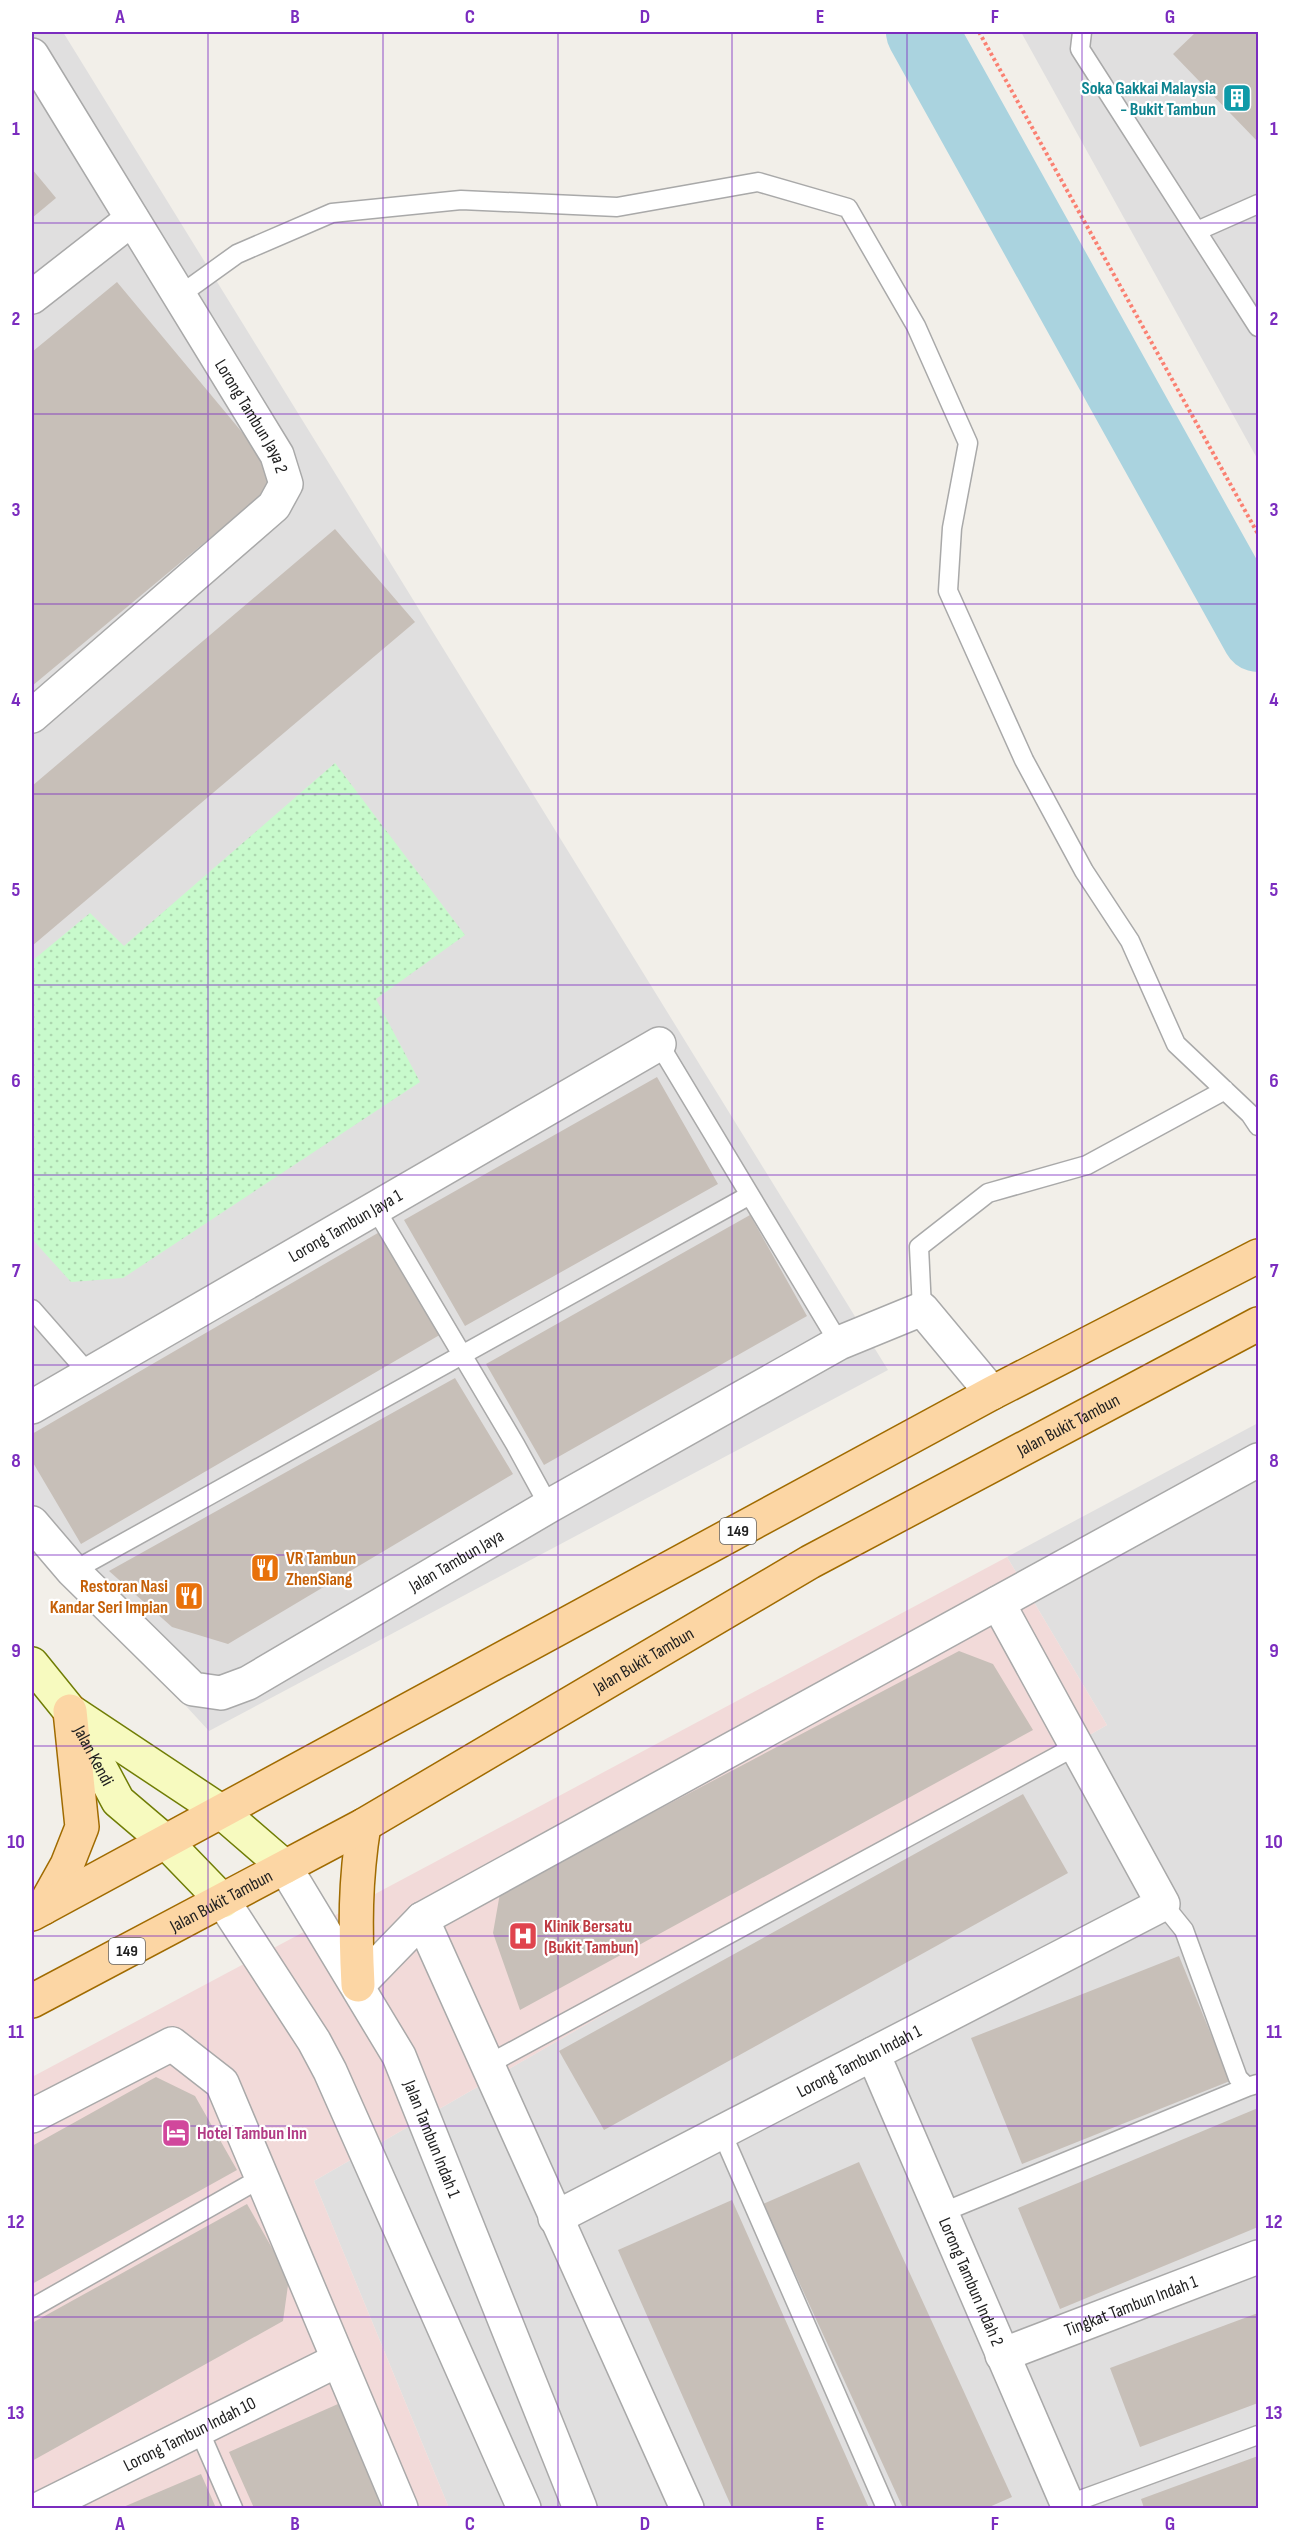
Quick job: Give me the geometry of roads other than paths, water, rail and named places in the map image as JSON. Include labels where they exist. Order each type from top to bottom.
[{"type":"main road","name":"149","points":[[37,1911],[219,1810],[992,1393],[1258,1256]]},
{"type":"main road","name":"Jalan Bukit Tambun","points":[[32,2001],[364,1825],[810,1562],[1258,1324]]},
{"type":"main road","points":[[37,1911],[67,1865],[82,1827],[70,1711]]},
{"type":"main road","points":[[358,1985],[354,1920],[357,1867],[364,1825]]},
{"type":"street","name":"Lorong Tambun Jaya 2","points":[[32,716],[274,506],[286,484],[278,455],[132,219],[36,74]]},
{"type":"street","points":[[32,297],[132,219]]},
{"type":"street","name":"Lorong Tambun Jaya 1","points":[[32,1407],[659,1044]]},
{"type":"street","points":[[922,1310],[992,1393]]},
{"type":"street","name":"Jalan Tambun Jaya","points":[[32,1523],[72,1571],[193,1689],[220,1693],[248,1683],[549,1506],[839,1343],[922,1310]]},
{"type":"street","points":[[358,1985],[422,1919],[1258,1460]]},
{"type":"street","points":[[998,1603],[1163,1904]]},
{"type":"street","name":"Jalan Kendi","points":[[32,1664],[70,1711],[118,1801],[165,1841]]},
{"type":"street","name":"Jalan Tambun Indah 1","points":[[70,1711],[219,1810],[285,1867],[399,2056],[580,2508]]},
{"type":"street","points":[[165,1841],[223,1900],[330,2071],[524,2508]]},
{"type":"street","name":"Lorong Tambun Indah 1","points":[[555,2218],[1163,1904]]},
{"type":"street","points":[[422,1919],[687,2508]]},
{"type":"street","points":[[32,2116],[172,2044],[222,2083],[401,2508]]},
{"type":"street","name":"Lorong Tambun Indah 2","points":[[873,2054],[1002,2355],[1064,2507]]},
{"type":"street","name":"Tingkat Tambun Indah 1","points":[[1002,2355],[1258,2257]]},
{"type":"street","name":"Lorong Tambun Indah 10","points":[[41,2508],[338,2360]]},
{"type":"lane","points":[[1082,32],[1080,49],[1258,327]]},
{"type":"lane","points":[[180,295],[237,254],[332,213],[461,201],[617,207],[758,182],[848,208],[916,326],[968,443],[952,528],[948,591],[1023,760],[1084,871],[1130,941],[1176,1044],[1225,1090],[1258,1126]]},
{"type":"lane","points":[[1197,231],[1258,204]]},
{"type":"lane","points":[[659,1044],[839,1343]]},
{"type":"lane","points":[[922,1310],[919,1247],[988,1193],[1087,1165],[1225,1090]]},
{"type":"lane","points":[[72,1571],[750,1195]]},
{"type":"lane","points":[[375,1208],[515,1444],[549,1506]]},
{"type":"lane","points":[[32,1309],[89,1374]]},
{"type":"lane","points":[[487,2066],[1076,1746]]},
{"type":"lane","points":[[1163,1904],[1184,1930],[1238,2078],[1252,2085]]},
{"type":"lane","points":[[941,2212],[1252,2085]]},
{"type":"lane","points":[[722,2133],[886,2508]]},
{"type":"lane","points":[[32,2308],[261,2178]]},
{"type":"lane","points":[[199,2430],[233,2508]]},
{"type":"lane","points":[[1064,2507],[1258,2434]]},
{"type":"waterway","points":[[922,32],[1258,636]]},
{"type":"place","name":"Soka Gakkai Malaysia - Bukit Tambun","points":[[1237,98]]},
{"type":"place","name":"VR Tambun ZhenSiang","points":[[265,1568]]},
{"type":"place","name":"Restoran Nasi Kandar Seri Impian","points":[[189,1596]]},
{"type":"place","name":"Klinik Bersatu (Bukit Tambun)","points":[[523,1936]]},
{"type":"place","name":"Hotel Tambun Inn","points":[[176,2133]]}]
